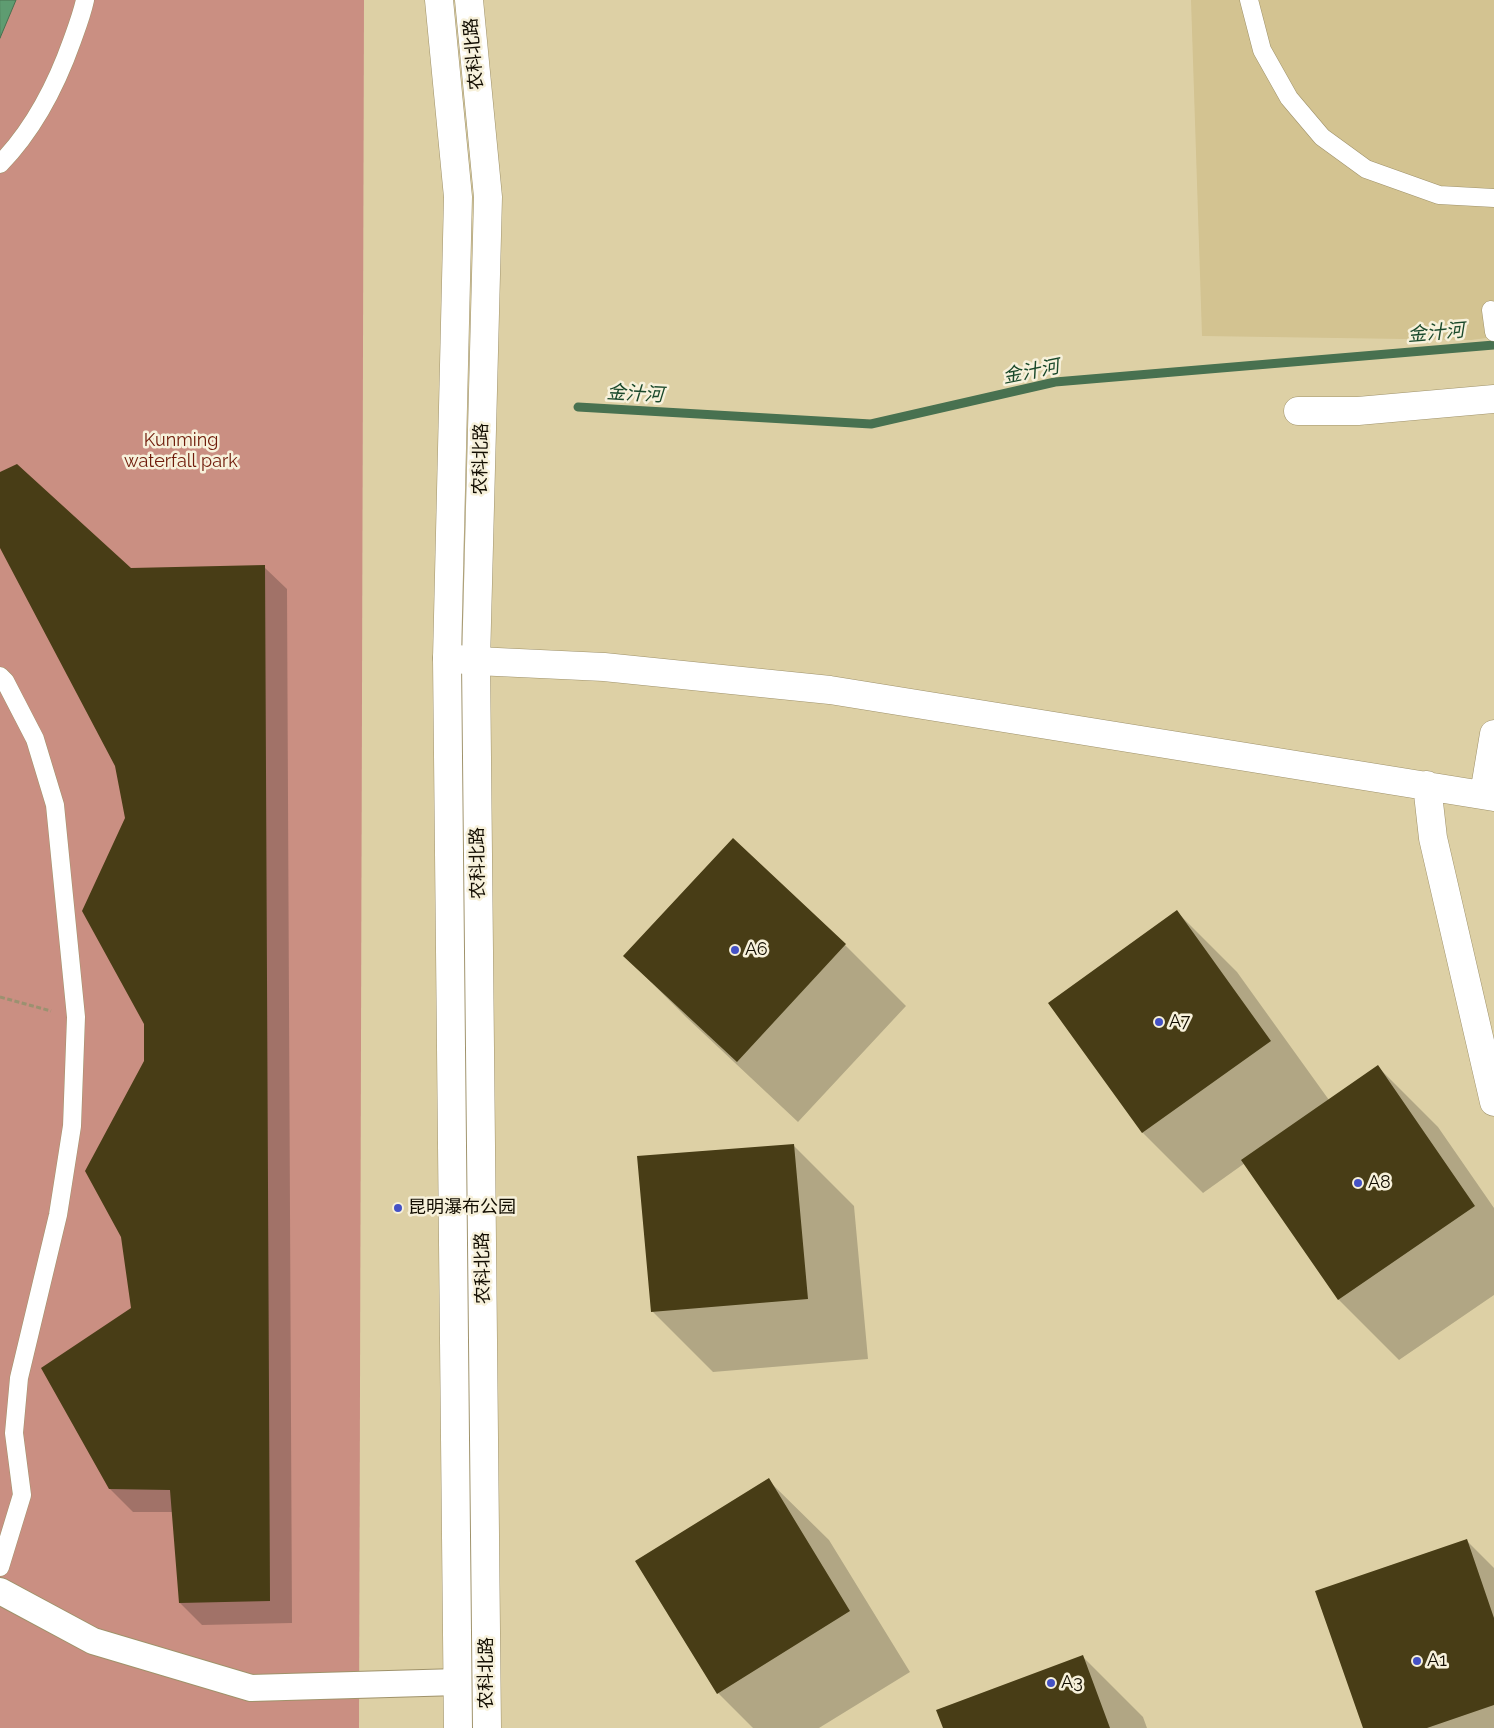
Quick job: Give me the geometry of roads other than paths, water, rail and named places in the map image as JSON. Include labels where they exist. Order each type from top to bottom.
[{"type":"main road","name":"农科北路","points":[[439,0],[458,197],[447,658],[458,1728]]},
{"type":"main road","name":"农科北路","points":[[469,0],[488,197],[476,661],[487,1728]]},
{"type":"main road","points":[[1298,411],[1358,411],[1494,399]]},
{"type":"main road","points":[[447,658],[476,661],[604,666],[830,690],[1489,796],[1494,734]]},
{"type":"main road","points":[[1427,785],[1433,838],[1494,1102]]},
{"type":"street","points":[[0,1591],[93,1641],[251,1688],[458,1682]]},
{"type":"lane","points":[[0,164],[9,155],[36,118],[60,74],[85,0]]},
{"type":"lane","points":[[1249,0],[1262,50],[1289,98],[1322,137],[1366,169],[1421,189],[1439,195],[1494,198]]},
{"type":"lane","points":[[1491,310],[1494,332]]},
{"type":"lane","points":[[0,676],[5,681],[35,738],[55,805],[76,1017],[72,1126],[58,1215],[19,1378],[14,1433],[22,1495],[0,1567]]},
{"type":"waterway","name":"金汁河","points":[[578,407],[871,424],[1055,382],[1494,345]]},
{"type":"place","name":"A6","points":[[735,950]]},
{"type":"place","name":"A7","points":[[1159,1022]]},
{"type":"place","name":"A8","points":[[1358,1183]]},
{"type":"place","name":"昆明瀑布公园","points":[[398,1208]]},
{"type":"place","name":"A1","points":[[1417,1661]]},
{"type":"place","name":"A3","points":[[1051,1683]]},
{"type":"park label","name":"Kunming waterfall park","points":[[181,451]]}]
